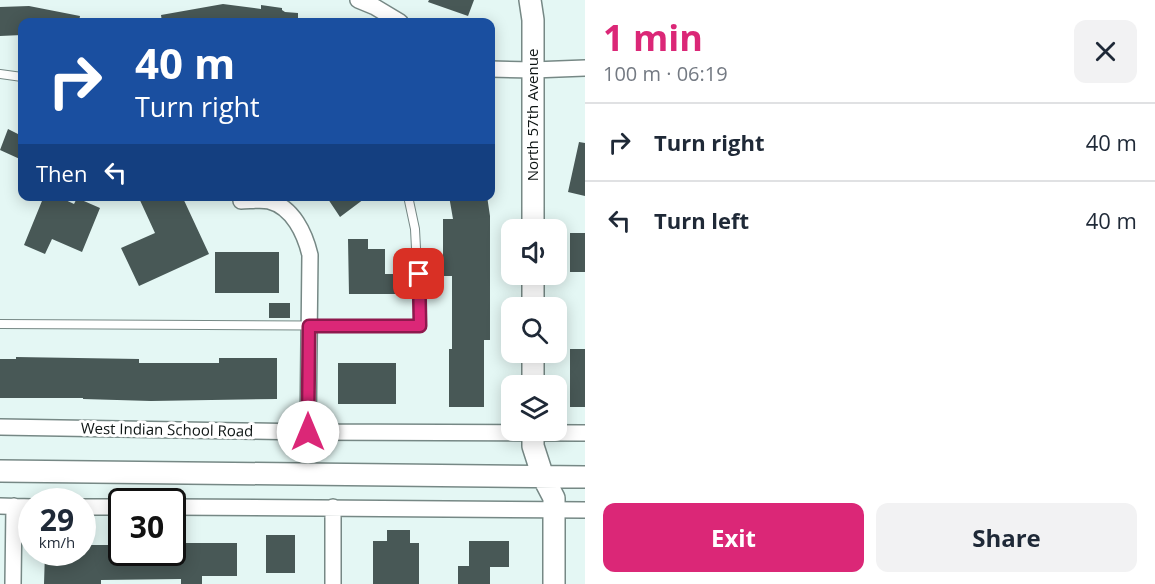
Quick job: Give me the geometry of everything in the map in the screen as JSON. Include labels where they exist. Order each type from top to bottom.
[{"type":"main road","name":"North 57th Avenue","points":[[530,0],[533,20],[533,219]]},
{"type":"main road","points":[[533,441],[543,477],[554,498],[554,584]]},
{"type":"main road","points":[[0,471],[585,477]]},
{"type":"street","points":[[358,0],[393,18]]},
{"type":"street","points":[[495,69],[585,68]]},
{"type":"street","points":[[241,201],[270,201],[288,212],[306,239],[310,255],[308,432]]},
{"type":"street","name":"West Indian School Road","points":[[0,427],[308,432],[501,431]]},
{"type":"street","name":"West Indian School Road","points":[[567,432],[585,433]]},
{"type":"street","points":[[7,506],[13,584]]},
{"type":"street","points":[[186,507],[585,510]]},
{"type":"street","points":[[333,507],[333,584]]},
{"type":"lane","points":[[0,74],[18,76]]},
{"type":"lane","points":[[0,324],[420,326],[420,288],[415,229],[409,201]]},
{"type":"building","points":[[429,0],[474,0],[468,16],[428,2]]},
{"type":"building","points":[[223,4],[261,9],[261,5],[282,8],[285,12],[298,13],[298,18],[161,18],[161,15]]},
{"type":"building","points":[[29,6],[80,16],[80,18],[18,18],[18,35],[0,36],[0,7]]},
{"type":"building","points":[[8,129],[18,134],[18,158],[0,150]]},
{"type":"building","points":[[579,142],[585,143],[585,196],[568,192]]},
{"type":"building","points":[[42,201],[68,201],[74,204],[76,201],[84,201],[100,208],[82,252],[52,239],[45,254],[24,245]]},
{"type":"building","points":[[140,201],[184,201],[209,254],[139,286],[121,248],[155,233]]},
{"type":"building","points":[[329,201],[361,201],[340,217]]},
{"type":"building","points":[[450,201],[488,201],[490,216],[490,340],[484,340],[484,407],[449,407],[452,276],[443,276],[443,219],[453,219]]},
{"type":"building","points":[[570,233],[585,233],[585,272],[570,272]]},
{"type":"building","points":[[348,239],[368,239],[368,249],[385,249],[385,274],[399,274],[400,294],[349,294]]},
{"type":"building","points":[[215,252],[279,252],[279,293],[215,293]]},
{"type":"building","points":[[269,303],[290,303],[290,318],[269,318]]},
{"type":"building","points":[[570,349],[585,349],[585,407],[570,407]]},
{"type":"building","points":[[16,357],[139,359],[139,363],[219,363],[219,358],[277,358],[277,399],[151,401],[0,398],[0,359],[16,359]]},
{"type":"building","points":[[338,363],[396,363],[396,404],[338,404]]},
{"type":"building","points":[[387,530],[410,530],[410,543],[419,543],[419,584],[373,584],[373,541],[387,541]]},
{"type":"building","points":[[266,535],[295,535],[295,573],[266,573]]},
{"type":"building","points":[[469,541],[509,541],[509,567],[490,567],[490,584],[458,584],[458,566],[469,566]]},
{"type":"building","points":[[186,543],[237,543],[237,576],[202,576],[202,584],[181,584],[181,579],[101,580],[101,584],[44,584],[45,566],[96,566],[96,545],[108,545],[108,566],[186,566]]},
{"type":"route","points":[[308,432],[309,326],[420,326],[419,274]]}]
